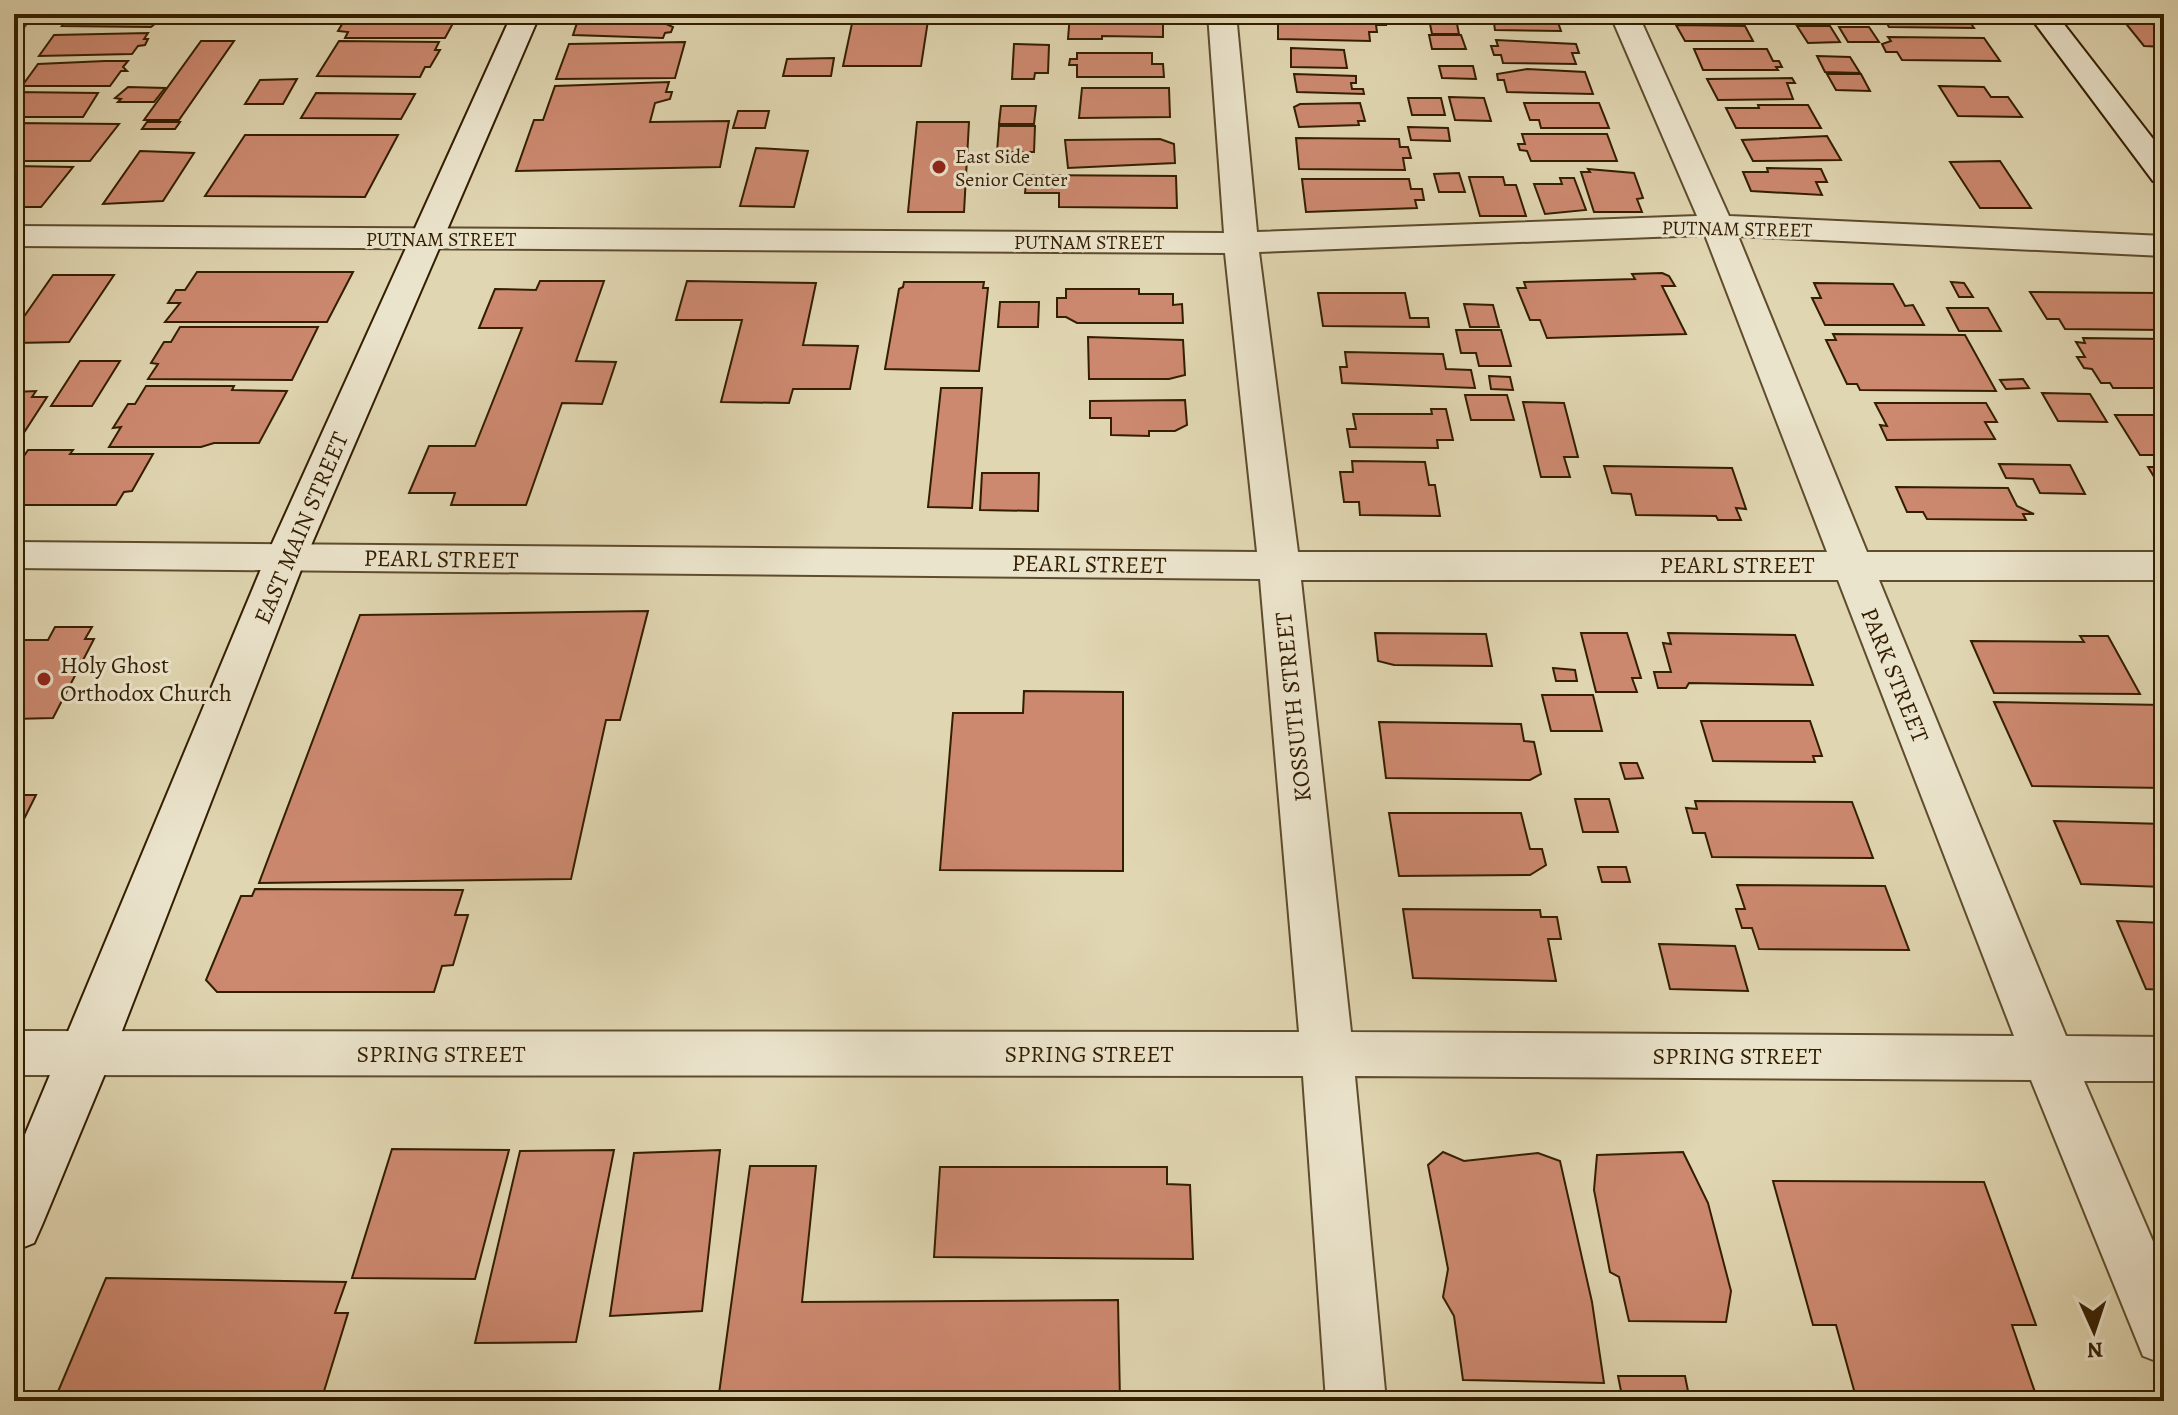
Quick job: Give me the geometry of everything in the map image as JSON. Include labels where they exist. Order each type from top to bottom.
[{"type":"street","points":[[14,20],[19,14]]},
{"type":"street","name":"EAST MAIN STREET","points":[[14,1225],[87,1054],[286,557],[526,14]]},
{"type":"street","name":"KOSSUTH STREET","points":[[1222,14],[1241,243],[1279,566],[1327,1054],[1356,1401]]},
{"type":"street","name":"PARK STREET","points":[[1624,14],[1717,225],[2048,1057],[2164,1336]]},
{"type":"street","points":[[2042,14],[2164,174]]},
{"type":"street","name":"PUTNAM STREET","points":[[14,236],[1241,243],[1717,225],[2164,246]]},
{"type":"street","name":"PEARL STREET","points":[[14,555],[1279,566],[2164,566]]},
{"type":"street","name":"SPRING STREET","points":[[14,1053],[1327,1054],[2164,1059]]},
{"type":"building","points":[[73,14],[167,14],[151,27],[62,26]]},
{"type":"building","points":[[360,14],[458,14],[445,38],[345,38],[348,32],[338,31],[344,21],[358,18]]},
{"type":"building","points":[[725,14],[759,14],[757,24],[723,24]]},
{"type":"building","points":[[854,14],[929,14],[921,66],[843,66]]},
{"type":"building","points":[[1070,14],[1134,14],[1134,19],[1163,19],[1163,37],[1068,39]]},
{"type":"building","points":[[1471,14],[1555,14],[1561,31],[1495,30],[1494,23],[1473,23]]},
{"type":"building","points":[[1873,14],[1957,14],[1959,18],[1967,18],[1974,28],[1889,27],[1883,17]]},
{"type":"building","points":[[669,15],[666,24],[673,27],[663,38],[573,35],[579,17]]},
{"type":"building","points":[[1312,17],[1386,19],[1386,25],[1376,25],[1377,32],[1369,32],[1370,41],[1278,39],[1278,20],[1312,21]]},
{"type":"building","points":[[2164,23],[2164,47],[2144,46],[2127,25]]},
{"type":"building","points":[[1430,24],[1457,24],[1459,34],[1432,34]]},
{"type":"building","points":[[1676,25],[1745,26],[1753,41],[1685,41]]},
{"type":"building","points":[[1797,26],[1830,26],[1840,42],[1808,43]]},
{"type":"building","points":[[1839,27],[1869,27],[1879,42],[1848,42]]},
{"type":"building","points":[[148,33],[144,39],[148,39],[145,45],[138,46],[132,54],[39,56],[54,35]]},
{"type":"building","points":[[1429,35],[1461,35],[1466,49],[1432,49]]},
{"type":"building","points":[[1888,37],[1984,38],[2000,61],[1902,60],[1897,52],[1886,52],[1882,44],[1891,41]]},
{"type":"building","points":[[1496,40],[1576,44],[1579,53],[1572,53],[1576,64],[1503,63],[1501,55],[1494,55],[1491,46],[1498,46]]},
{"type":"building","points":[[201,41],[234,41],[179,120],[144,120]]},
{"type":"building","points":[[339,41],[439,42],[435,50],[440,50],[420,77],[317,76]]},
{"type":"building","points":[[685,42],[675,78],[556,79],[569,44]]},
{"type":"building","points":[[1014,44],[1049,45],[1048,73],[1035,73],[1034,79],[1012,79]]},
{"type":"building","points":[[1291,48],[1344,50],[1347,68],[1291,67]]},
{"type":"building","points":[[1694,49],[1767,49],[1773,61],[1779,61],[1782,67],[1776,67],[1778,70],[1703,70]]},
{"type":"building","points":[[1077,53],[1152,53],[1152,64],[1163,64],[1164,77],[1077,77],[1077,65],[1069,65],[1070,59],[1077,59]]},
{"type":"building","points":[[1817,56],[1850,57],[1860,73],[1825,72]]},
{"type":"building","points":[[834,58],[831,76],[783,76],[787,59]]},
{"type":"building","points":[[128,61],[123,67],[127,71],[121,71],[110,86],[22,86],[38,64]]},
{"type":"building","points":[[1439,66],[1473,66],[1476,79],[1442,78]]},
{"type":"building","points":[[1527,69],[1585,72],[1593,94],[1507,92],[1504,80],[1498,80],[1497,74]]},
{"type":"building","points":[[1294,74],[1356,76],[1356,83],[1351,83],[1352,89],[1363,89],[1364,94],[1297,92]]},
{"type":"building","points":[[1827,74],[1861,74],[1870,91],[1836,90]]},
{"type":"building","points":[[1792,78],[1795,83],[1787,83],[1793,99],[1718,100],[1707,79]]},
{"type":"building","points":[[297,79],[283,104],[245,104],[260,80]]},
{"type":"building","points":[[669,82],[666,92],[672,92],[670,99],[655,103],[650,122],[729,121],[720,167],[516,171],[534,120],[543,120],[555,86]]},
{"type":"building","points":[[1939,86],[1984,87],[1991,97],[2008,97],[2022,117],[1958,116]]},
{"type":"building","points":[[128,87],[165,88],[154,102],[118,102],[121,99],[115,98]]},
{"type":"building","points":[[1082,88],[1169,88],[1170,117],[1079,118]]},
{"type":"building","points":[[14,92],[98,93],[83,117],[14,117]]},
{"type":"building","points":[[316,93],[415,94],[401,119],[301,118]]},
{"type":"building","points":[[1449,97],[1484,98],[1491,121],[1455,120]]},
{"type":"building","points":[[1408,98],[1441,98],[1445,115],[1412,115]]},
{"type":"building","points":[[1360,103],[1365,121],[1358,121],[1359,125],[1299,127],[1294,107],[1300,104]]},
{"type":"building","points":[[1524,103],[1599,103],[1609,128],[1541,128],[1539,120],[1530,120]]},
{"type":"building","points":[[1758,105],[1808,105],[1821,128],[1736,128],[1726,108],[1759,108]]},
{"type":"building","points":[[1001,106],[1036,106],[1034,124],[999,124]]},
{"type":"building","points":[[738,111],[769,111],[765,128],[733,128]]},
{"type":"building","points":[[147,122],[180,122],[175,129],[142,129]]},
{"type":"building","name":"East Side Senior Center","points":[[917,122],[969,122],[964,212],[908,212]]},
{"type":"building","points":[[14,123],[119,124],[90,161],[14,161]]},
{"type":"building","points":[[999,126],[1035,126],[1034,152],[997,152]]},
{"type":"building","points":[[1408,127],[1448,128],[1450,141],[1411,140]]},
{"type":"building","points":[[1522,134],[1607,134],[1617,161],[1531,161],[1527,151],[1520,150],[1518,144],[1525,144]]},
{"type":"building","points":[[245,135],[398,135],[365,197],[205,196]]},
{"type":"building","points":[[1827,136],[1841,160],[1753,161],[1742,140]]},
{"type":"building","points":[[1296,138],[1399,139],[1400,147],[1408,147],[1411,158],[1403,158],[1405,170],[1299,169]]},
{"type":"building","points":[[1160,139],[1174,144],[1175,163],[1068,168],[1065,140]]},
{"type":"building","points":[[756,148],[808,151],[794,207],[740,206]]},
{"type":"building","points":[[140,151],[194,153],[163,201],[103,204]]},
{"type":"building","points":[[2000,161],[2031,208],[1980,208],[1950,162]]},
{"type":"building","points":[[14,166],[73,167],[41,207],[14,207]]},
{"type":"building","points":[[1767,168],[1821,169],[1827,182],[1816,182],[1822,195],[1751,191],[1743,172],[1768,172]]},
{"type":"building","points":[[1588,169],[1634,173],[1643,198],[1637,199],[1642,212],[1594,212],[1581,172],[1590,172]]},
{"type":"building","points":[[1459,173],[1465,192],[1439,192],[1434,174]]},
{"type":"building","points":[[1027,175],[1176,176],[1177,208],[1059,207],[1059,193],[1025,193]]},
{"type":"building","points":[[1469,177],[1503,177],[1505,185],[1516,185],[1526,216],[1480,216]]},
{"type":"building","points":[[1560,178],[1574,178],[1586,210],[1545,214],[1534,184],[1562,184]]},
{"type":"building","points":[[1302,179],[1409,179],[1411,189],[1422,189],[1424,200],[1415,200],[1417,208],[1306,212]]},
{"type":"building","points":[[197,272],[353,272],[327,322],[165,322],[180,303],[168,303],[176,290],[185,290]]},
{"type":"building","points":[[1662,273],[1669,276],[1675,286],[1662,286],[1686,334],[1547,338],[1540,320],[1530,320],[1517,288],[1526,288],[1524,282],[1635,279],[1632,274]]},
{"type":"building","points":[[53,275],[114,275],[69,342],[14,343],[14,331]]},
{"type":"building","points":[[540,281],[604,281],[576,361],[616,362],[602,404],[562,403],[526,505],[451,505],[455,493],[409,493],[429,446],[475,446],[522,328],[479,328],[495,289],[536,290]]},
{"type":"building","points":[[687,281],[816,283],[803,345],[858,346],[850,389],[793,389],[789,403],[721,402],[742,320],[676,320]]},
{"type":"building","points":[[904,282],[984,282],[983,288],[988,288],[979,371],[885,369],[899,289]]},
{"type":"building","points":[[1951,282],[1964,283],[1973,297],[1959,297]]},
{"type":"building","points":[[1814,283],[1893,284],[1905,306],[1913,305],[1924,325],[1825,325],[1812,298],[1821,298]]},
{"type":"building","points":[[1066,289],[1139,289],[1139,294],[1173,294],[1173,305],[1182,304],[1183,323],[1077,323],[1066,317],[1057,317],[1057,298],[1066,298]]},
{"type":"building","points":[[2030,292],[2160,293],[2164,299],[2164,330],[2065,329],[2059,319],[2047,319]]},
{"type":"building","points":[[1318,293],[1405,293],[1410,318],[1428,318],[1429,327],[1323,326]]},
{"type":"building","points":[[1000,302],[1039,302],[1038,327],[998,327]]},
{"type":"building","points":[[1464,304],[1493,305],[1499,327],[1470,327]]},
{"type":"building","points":[[1947,308],[1988,308],[2001,331],[1959,331]]},
{"type":"building","points":[[180,327],[318,327],[292,380],[148,379],[158,364],[151,363],[164,342],[171,342]]},
{"type":"building","points":[[1456,330],[1501,330],[1511,366],[1479,366],[1476,353],[1461,353]]},
{"type":"building","points":[[1833,334],[1965,335],[1996,391],[1860,390],[1857,384],[1847,384],[1826,340],[1836,340]]},
{"type":"building","points":[[1088,337],[1183,340],[1185,375],[1169,379],[1089,379]]},
{"type":"building","points":[[2083,338],[2164,339],[2164,388],[2113,388],[2110,383],[2101,383],[2092,369],[2084,368],[2077,357],[2085,357],[2076,342],[2085,343]]},
{"type":"building","points":[[1345,352],[1443,354],[1446,369],[1471,370],[1475,388],[1342,383],[1340,367],[1347,367]]},
{"type":"building","points":[[80,361],[120,361],[92,406],[51,406]]},
{"type":"building","points":[[1489,376],[1510,377],[1513,390],[1491,389]]},
{"type":"building","points":[[2023,379],[2029,388],[2006,389],[2000,380]]},
{"type":"building","points":[[146,386],[234,386],[232,390],[287,391],[259,443],[214,443],[201,447],[109,447],[121,427],[113,428],[128,404],[135,404]]},
{"type":"building","points":[[941,388],[982,388],[972,508],[928,507]]},
{"type":"building","points":[[36,391],[32,397],[47,397],[14,448],[14,392]]},
{"type":"building","points":[[2042,393],[2090,394],[2107,422],[2058,421]]},
{"type":"building","points":[[1465,395],[1507,395],[1514,420],[1471,420]]},
{"type":"building","points":[[1185,400],[1187,425],[1175,431],[1149,431],[1149,436],[1111,435],[1111,418],[1090,418],[1090,401]]},
{"type":"building","points":[[1523,402],[1564,403],[1578,457],[1564,457],[1570,477],[1541,477]]},
{"type":"building","points":[[1875,403],[1986,403],[1997,422],[1985,422],[1995,439],[1887,440],[1880,425],[1887,426]]},
{"type":"building","points":[[1431,409],[1446,409],[1453,440],[1437,440],[1438,448],[1350,447],[1347,429],[1356,429],[1353,414],[1432,414]]},
{"type":"building","points":[[2115,415],[2164,415],[2164,455],[2140,455]]},
{"type":"building","points":[[28,450],[73,450],[70,454],[153,454],[132,491],[124,492],[116,505],[14,505],[14,471]]},
{"type":"building","points":[[1352,461],[1425,462],[1429,485],[1435,485],[1440,516],[1360,515],[1359,502],[1344,502],[1340,472],[1353,472]]},
{"type":"building","points":[[1999,464],[2070,465],[2085,494],[2040,493],[2033,479],[2006,478]]},
{"type":"building","points":[[1604,466],[1732,468],[1746,509],[1736,508],[1741,520],[1718,520],[1716,516],[1636,515],[1631,494],[1612,493]]},
{"type":"building","points":[[2148,467],[2164,467],[2164,493]]},
{"type":"building","points":[[982,473],[1039,473],[1038,511],[980,510]]},
{"type":"building","points":[[1896,487],[2008,488],[2017,506],[2034,514],[2023,514],[2026,520],[1927,519],[1923,512],[1907,512]]},
{"type":"building","points":[[648,611],[620,720],[606,720],[571,879],[259,883],[360,615]]},
{"type":"building","name":"Holy Ghost Orthodox Church","points":[[55,627],[92,627],[85,639],[94,639],[53,718],[14,719],[14,640],[48,640]]},
{"type":"building","points":[[1375,633],[1486,634],[1492,666],[1394,665],[1378,661]]},
{"type":"building","points":[[1581,633],[1627,633],[1641,678],[1632,678],[1637,692],[1596,692]]},
{"type":"building","points":[[1668,633],[1795,635],[1813,685],[1689,683],[1686,688],[1658,688],[1654,672],[1671,672],[1663,643],[1671,644]]},
{"type":"building","points":[[2080,636],[2108,636],[2140,694],[1994,693],[1971,641],[2084,642]]},
{"type":"building","points":[[1553,668],[1575,670],[1577,681],[1556,681]]},
{"type":"building","points":[[1024,691],[1123,692],[1123,871],[940,870],[953,713],[1023,713]]},
{"type":"building","points":[[1542,695],[1593,695],[1602,731],[1551,731]]},
{"type":"building","points":[[1994,702],[2164,705],[2164,788],[2032,786]]},
{"type":"building","points":[[1701,721],[1810,721],[1822,756],[1813,756],[1815,762],[1713,761]]},
{"type":"building","points":[[1379,722],[1521,724],[1524,741],[1534,742],[1541,774],[1530,780],[1386,778]]},
{"type":"building","points":[[1620,763],[1637,763],[1643,778],[1625,779]]},
{"type":"building","points":[[14,795],[36,795],[14,839]]},
{"type":"building","points":[[1575,799],[1609,799],[1618,832],[1583,832]]},
{"type":"building","points":[[1695,801],[1852,802],[1873,858],[1712,857],[1705,833],[1693,833],[1686,808],[1697,809]]},
{"type":"building","points":[[1389,813],[1521,813],[1530,849],[1542,849],[1546,865],[1530,875],[1399,876]]},
{"type":"building","points":[[2054,821],[2164,824],[2164,887],[2081,884]]},
{"type":"building","points":[[1598,867],[1626,867],[1630,882],[1602,882]]},
{"type":"building","points":[[1737,885],[1885,886],[1909,950],[1759,949],[1752,928],[1742,928],[1736,909],[1745,909]]},
{"type":"building","points":[[255,889],[463,890],[455,915],[468,915],[453,965],[442,966],[434,992],[217,992],[206,980],[241,896],[252,896]]},
{"type":"building","points":[[1403,909],[1540,910],[1541,917],[1557,917],[1561,939],[1548,939],[1556,981],[1413,978]]},
{"type":"building","points":[[2117,921],[2164,923],[2164,990],[2146,989]]},
{"type":"building","points":[[1659,944],[1735,946],[1748,991],[1670,989]]},
{"type":"building","points":[[392,1149],[509,1150],[475,1279],[352,1278]]},
{"type":"building","points":[[614,1150],[576,1342],[475,1343],[520,1151]]},
{"type":"building","points":[[720,1150],[702,1311],[610,1316],[634,1153]]},
{"type":"building","points":[[1443,1152],[1464,1161],[1538,1153],[1560,1161],[1592,1302],[1604,1383],[1463,1380],[1454,1316],[1443,1297],[1448,1269],[1428,1165]]},
{"type":"building","points":[[1683,1152],[1708,1203],[1731,1291],[1726,1322],[1629,1321],[1619,1277],[1610,1272],[1594,1190],[1597,1155]]},
{"type":"building","points":[[750,1166],[816,1166],[802,1302],[1118,1300],[1120,1401],[718,1401]]},
{"type":"building","points":[[940,1167],[1167,1167],[1167,1184],[1190,1185],[1193,1259],[934,1257]]},
{"type":"building","points":[[1773,1181],[1984,1182],[2036,1325],[2012,1325],[2038,1401],[1857,1401],[1836,1325],[1813,1325]]},
{"type":"building","points":[[106,1278],[346,1282],[335,1313],[348,1313],[321,1401],[54,1401]]},
{"type":"building","points":[[1618,1376],[1685,1376],[1690,1401],[1623,1401]]},
{"type":"place","name":"East Side Senior Center","points":[[939,167]]},
{"type":"place","name":"Holy Ghost Orthodox Church","points":[[44,679]]}]
